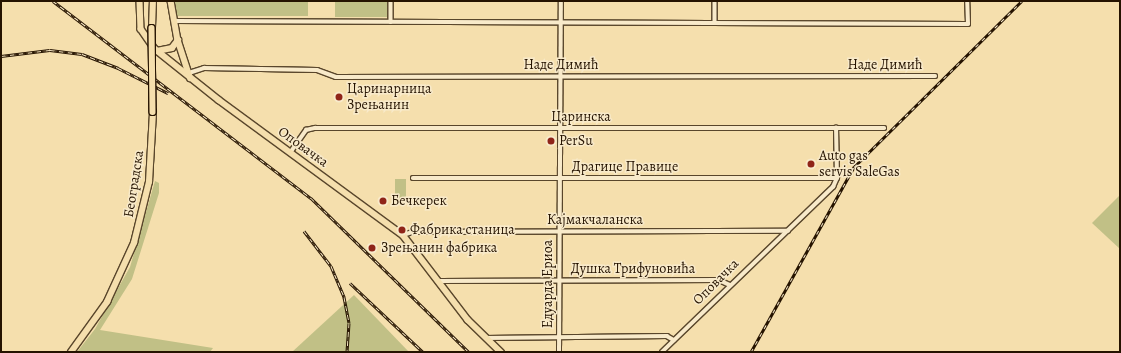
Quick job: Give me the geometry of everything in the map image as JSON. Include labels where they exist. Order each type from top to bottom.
[{"type":"main road","name":"Оповачка","points":[[140,1],[141,29],[158,51],[290,152],[403,235],[468,320],[501,352]]},
{"type":"main road","name":"Београдска","points":[[71,352],[107,302],[134,243],[149,182],[153,112],[153,1]]},
{"type":"main road","points":[[171,1],[178,40],[189,76]]},
{"type":"main road","points":[[158,51],[172,48],[178,40]]},
{"type":"street","points":[[391,1],[391,22]]},
{"type":"street","name":"Едуарда Ериоа","points":[[559,352],[561,1]]},
{"type":"street","points":[[715,1],[715,23]]},
{"type":"street","points":[[175,21],[968,24],[967,1]]},
{"type":"street","name":"Наде Димић","points":[[189,76],[204,68],[317,70],[336,77],[935,76]]},
{"type":"street","name":"Царинска","points":[[290,152],[306,130],[315,128],[884,128]]},
{"type":"street","points":[[836,128],[837,178]]},
{"type":"street","name":"Драгице Правице","points":[[413,178],[837,178]]},
{"type":"street","name":"Оповачка","points":[[662,352],[730,285],[827,194],[837,178]]},
{"type":"street","name":"Кајмакчаланска","points":[[403,235],[413,232],[788,231]]},
{"type":"street","name":"Душка Трифуновића","points":[[439,281],[719,280],[730,285]]},
{"type":"street","points":[[486,338],[667,336],[674,340]]},
{"type":"shaded area","points":[[174,1],[308,1],[308,16],[174,16]]},
{"type":"shaded area","points":[[335,1],[388,1],[388,17],[335,17]]},
{"type":"shaded area","points":[[395,179],[406,179],[406,202],[395,202]]},
{"type":"shaded area","points":[[155,181],[159,183],[159,193],[132,279],[100,330],[213,348],[210,352],[77,352],[95,329],[130,267]]},
{"type":"shaded area","points":[[1120,195],[1120,249],[1092,223]]},
{"type":"shaded area","points":[[354,295],[409,352],[292,352]]},
{"type":"railway","points":[[53,1],[311,198],[469,352]]},
{"type":"railway","points":[[751,352],[854,167],[1022,1]]},
{"type":"railway","points":[[1,56],[50,50],[82,54],[118,68],[168,93]]},
{"type":"railway","points":[[304,231],[331,266],[344,297],[349,323],[347,352]]},
{"type":"railway","points":[[350,283],[423,352]]},
{"type":"place","name":"Царинарница Зрењанин","points":[[339,97]]},
{"type":"place","name":"PerSu","points":[[551,141]]},
{"type":"place","name":"Auto gas servis SaleGas","points":[[811,164]]},
{"type":"place","name":"Бечкерек","points":[[383,201]]},
{"type":"place","name":"Фабрика станица","points":[[402,230]]},
{"type":"place","name":"Зрењанин фабрика","points":[[372,248]]}]
